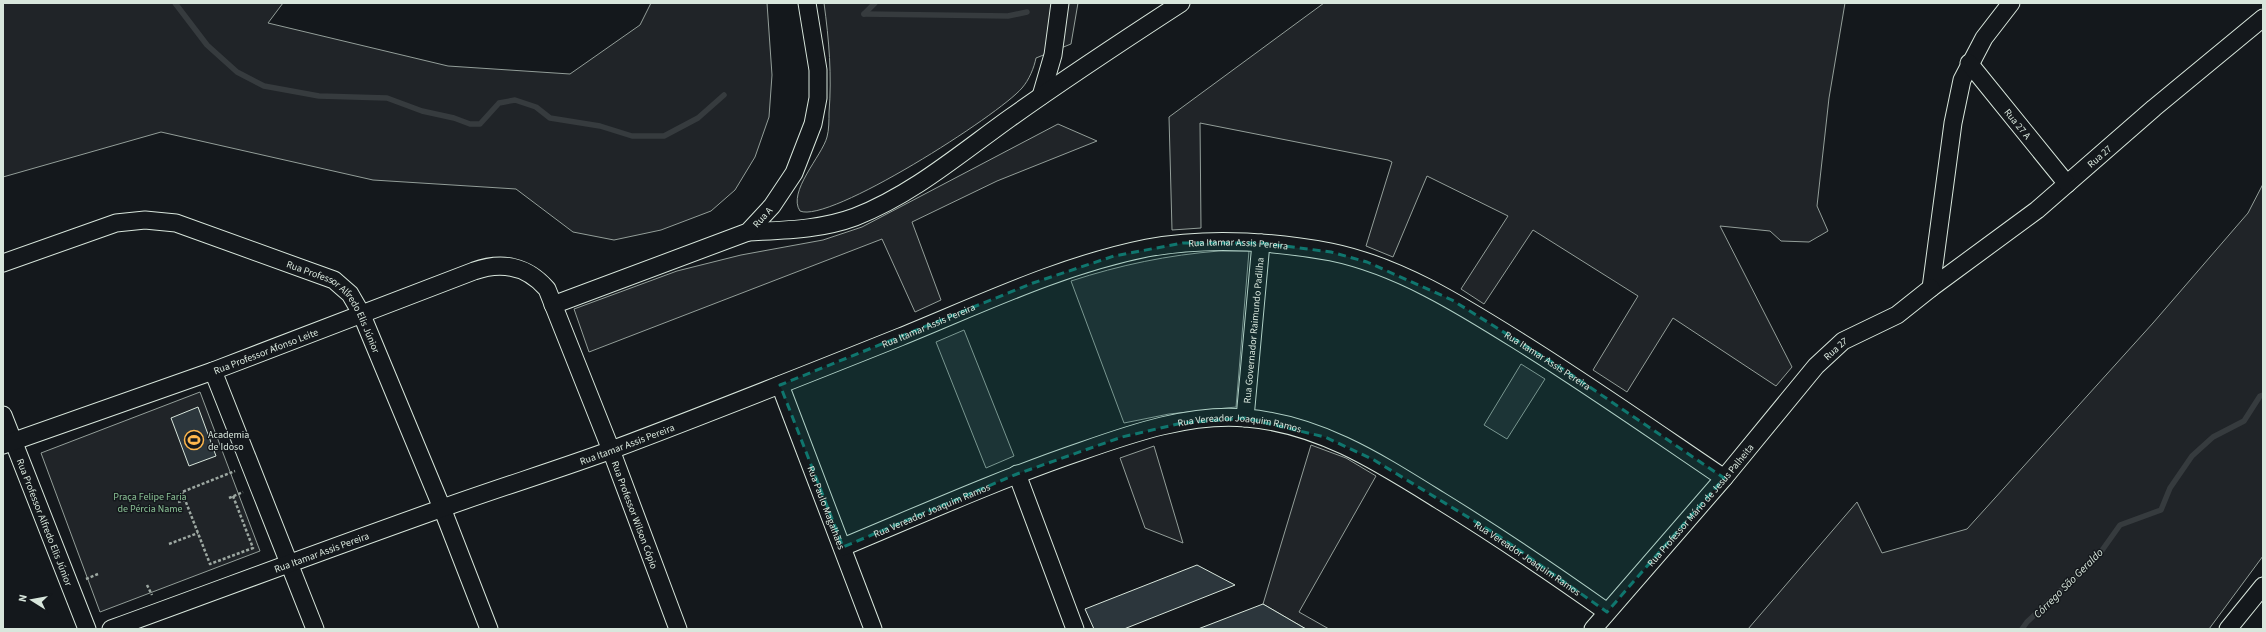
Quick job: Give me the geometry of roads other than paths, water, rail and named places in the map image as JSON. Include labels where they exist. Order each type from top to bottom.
[{"type":"street","name":"Rua A","points":[[553,305],[748,232],[772,206],[784,191],[804,150],[813,124],[818,98],[818,70],[807,3]]},
{"type":"street","points":[[1041,96],[1054,56],[1060,3]]},
{"type":"street","points":[[748,232],[819,227],[874,209],[919,183],[1082,67],[1182,3]]},
{"type":"street","points":[[1932,288],[1953,123],[1962,80],[1969,63],[1997,19],[2012,3]]},
{"type":"street","name":"Rua 27","points":[[1806,379],[1843,341],[1897,315],[2009,232],[2067,184],[2154,108],[2263,18]]},
{"type":"street","name":"Rua 27 A","points":[[1969,63],[2067,184]]},
{"type":"street","name":"Rua Professor Alfredo Elis Júnior","points":[[3,263],[116,223],[145,220],[176,223],[334,280],[350,294],[362,313],[442,508],[489,629]]},
{"type":"street","name":"Rua Itamar Assis Pereira","points":[[111,629],[442,508],[611,450],[780,385],[1033,283],[1114,256],[1150,248],[1183,244],[1222,241],[1261,243],[1331,252],[1367,262],[1452,300],[1563,369],[1724,478]]},
{"type":"street","name":"Rua Governador Raimundo Padilha","points":[[1245,418],[1261,243]]},
{"type":"street","name":"Rua Professor Afonso Leite","points":[[8,443],[213,371],[362,313],[484,268],[505,266],[529,272]]},
{"type":"street","name":"Rua Professor Wilson Cópio","points":[[529,272],[547,289],[611,450],[678,629]]},
{"type":"street","points":[[213,371],[315,629]]},
{"type":"street","name":"Rua Professor Mário de Jesus Palheita","points":[[1593,629],[1724,478],[1806,379]]},
{"type":"street","name":"Rua Paulo Magalhães","points":[[780,385],[873,629]]},
{"type":"street","name":"Rua Professor Alfredo Elis Júnior","points":[[3,415],[8,443],[87,629]]},
{"type":"street","name":"Rua Vereador Joaquim Ramos","points":[[843,547],[1017,474],[1141,431],[1200,420],[1245,418],[1300,428],[1325,437],[1374,460],[1499,536],[1607,612]]},
{"type":"street","points":[[1017,474],[1075,629]]},
{"type":"street","points":[[2228,629],[2263,586]]},
{"type":"waterway","points":[[175,3],[207,45],[237,72],[264,86],[319,96],[387,98],[422,111],[454,118],[470,124],[480,124],[499,103],[515,100],[536,107],[550,118],[600,126],[632,136],[664,136],[698,118],[724,95]]},
{"type":"waterway","points":[[864,14],[875,3]]},
{"type":"waterway","points":[[864,14],[1008,16],[1027,12]]},
{"type":"waterway","name":"Córrego São Geraldo","points":[[2022,629],[2027,622],[2098,556],[2120,525],[2161,510],[2170,488],[2192,456],[2213,437],[2244,421],[2260,396],[2263,395]]},
{"type":"place","name":"Academia de Idoso","points":[[194,440]]},
{"type":"park label","name":"Praça Felipe Faria de Pércia Name","points":[[150,502]]}]
